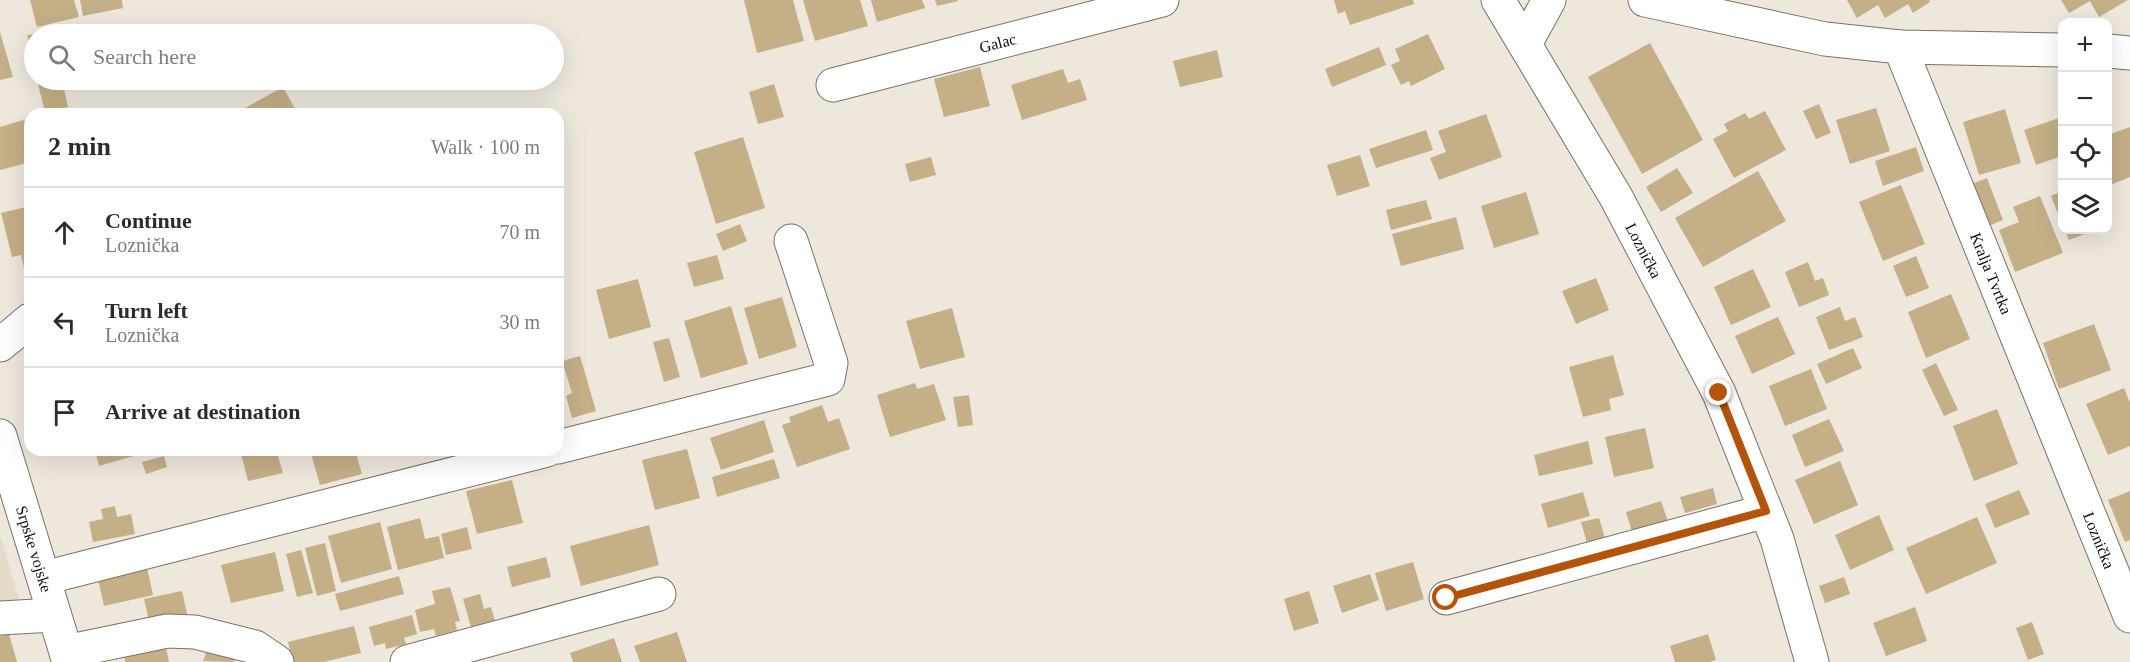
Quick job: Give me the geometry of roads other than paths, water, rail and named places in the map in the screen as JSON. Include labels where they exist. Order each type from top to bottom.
[{"type":"street","name":"Galac","points":[[833,85],[1162,0]]},
{"type":"street","name":"Loznička","points":[[1498,0],[1616,197],[1719,393],[1777,539],[1812,662]]},
{"type":"street","points":[[1525,44],[1549,0]]},
{"type":"street","points":[[1645,0],[1825,39],[1900,47],[2058,50]]},
{"type":"street","name":"Kralja Tvrtka","points":[[1900,47],[2083,500]]},
{"type":"street","points":[[2112,51],[2130,53]]},
{"type":"street","points":[[564,445],[828,379],[831,363],[791,241]]},
{"type":"street","points":[[0,345],[24,325]]},
{"type":"street","name":"Srpske vojske","points":[[0,436],[68,657]]},
{"type":"street","points":[[44,578],[523,456]]},
{"type":"street","name":"Loznička","points":[[2083,500],[2130,616]]},
{"type":"street","points":[[1446,598],[1766,511]]},
{"type":"street","points":[[407,662],[659,594]]},
{"type":"street","points":[[0,618],[54,615]]},
{"type":"street","points":[[68,657],[167,631],[195,632],[255,647],[277,662]]}]
